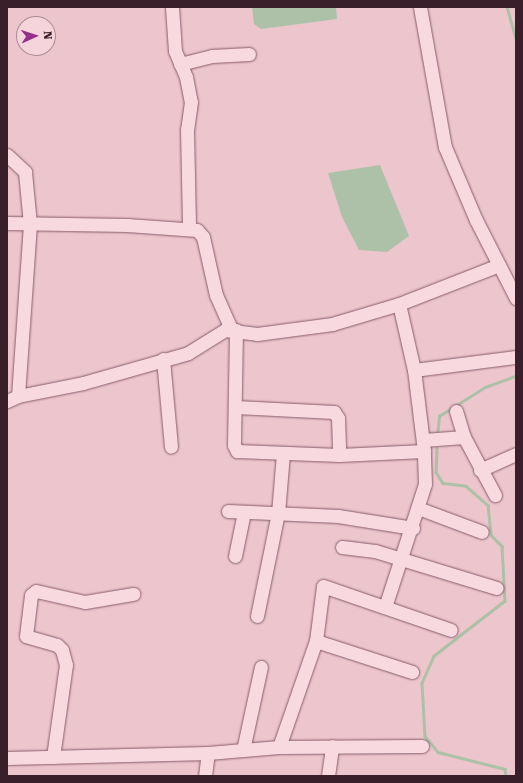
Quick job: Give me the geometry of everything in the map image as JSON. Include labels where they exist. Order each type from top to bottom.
[{"type":"street","points":[[172,7],[172,38],[191,102],[188,129],[189,228]]},
{"type":"street","points":[[420,7],[445,147],[476,220],[516,298]]},
{"type":"street","points":[[180,64],[212,56],[249,54]]},
{"type":"street","points":[[7,155],[25,172],[30,224],[12,399],[83,384],[163,359],[188,353],[234,329],[257,334],[332,324],[399,304],[499,265]]},
{"type":"street","points":[[7,223],[189,228],[197,230],[203,237],[216,295],[234,329],[236,407],[234,445],[237,451],[283,454],[340,455],[423,445],[464,437]]},
{"type":"street","points":[[385,607],[413,528],[426,475],[414,370],[399,304]]},
{"type":"street","points":[[414,370],[516,357]]},
{"type":"street","points":[[163,359],[171,447]]},
{"type":"street","points":[[236,407],[334,412],[338,418],[340,455]]},
{"type":"street","points":[[456,411],[464,437],[494,495]]},
{"type":"street","points":[[257,616],[278,513],[283,454]]},
{"type":"street","points":[[480,470],[516,454]]},
{"type":"street","points":[[418,508],[482,532]]},
{"type":"street","points":[[228,511],[338,516],[413,528]]},
{"type":"street","points":[[235,556],[244,512]]},
{"type":"street","points":[[342,547],[375,551],[497,588]]},
{"type":"street","points":[[279,747],[316,641],[322,586],[451,630]]},
{"type":"street","points":[[53,757],[66,665],[62,650],[57,645],[26,636],[31,595],[36,591],[85,602],[133,594]]},
{"type":"street","points":[[316,641],[412,672]]},
{"type":"street","points":[[243,750],[261,667]]},
{"type":"street","points":[[328,776],[332,746]]},
{"type":"street","points":[[7,758],[208,753],[279,747],[422,746]]},
{"type":"street","points":[[205,776],[208,753]]},
{"type":"shaded area","points":[[252,7],[336,7],[337,19],[261,29],[254,24]]},
{"type":"shaded area","points":[[380,165],[409,236],[387,252],[359,250],[342,217],[328,173]]},
{"type":"waterway","points":[[507,7],[516,38]]},
{"type":"waterway","points":[[437,436],[439,416],[485,387],[516,376]]},
{"type":"waterway","points":[[437,448],[436,472],[443,483],[466,486],[488,505],[491,535],[502,546],[505,601],[434,656],[422,683],[425,736],[438,752],[505,769],[506,776]]}]
